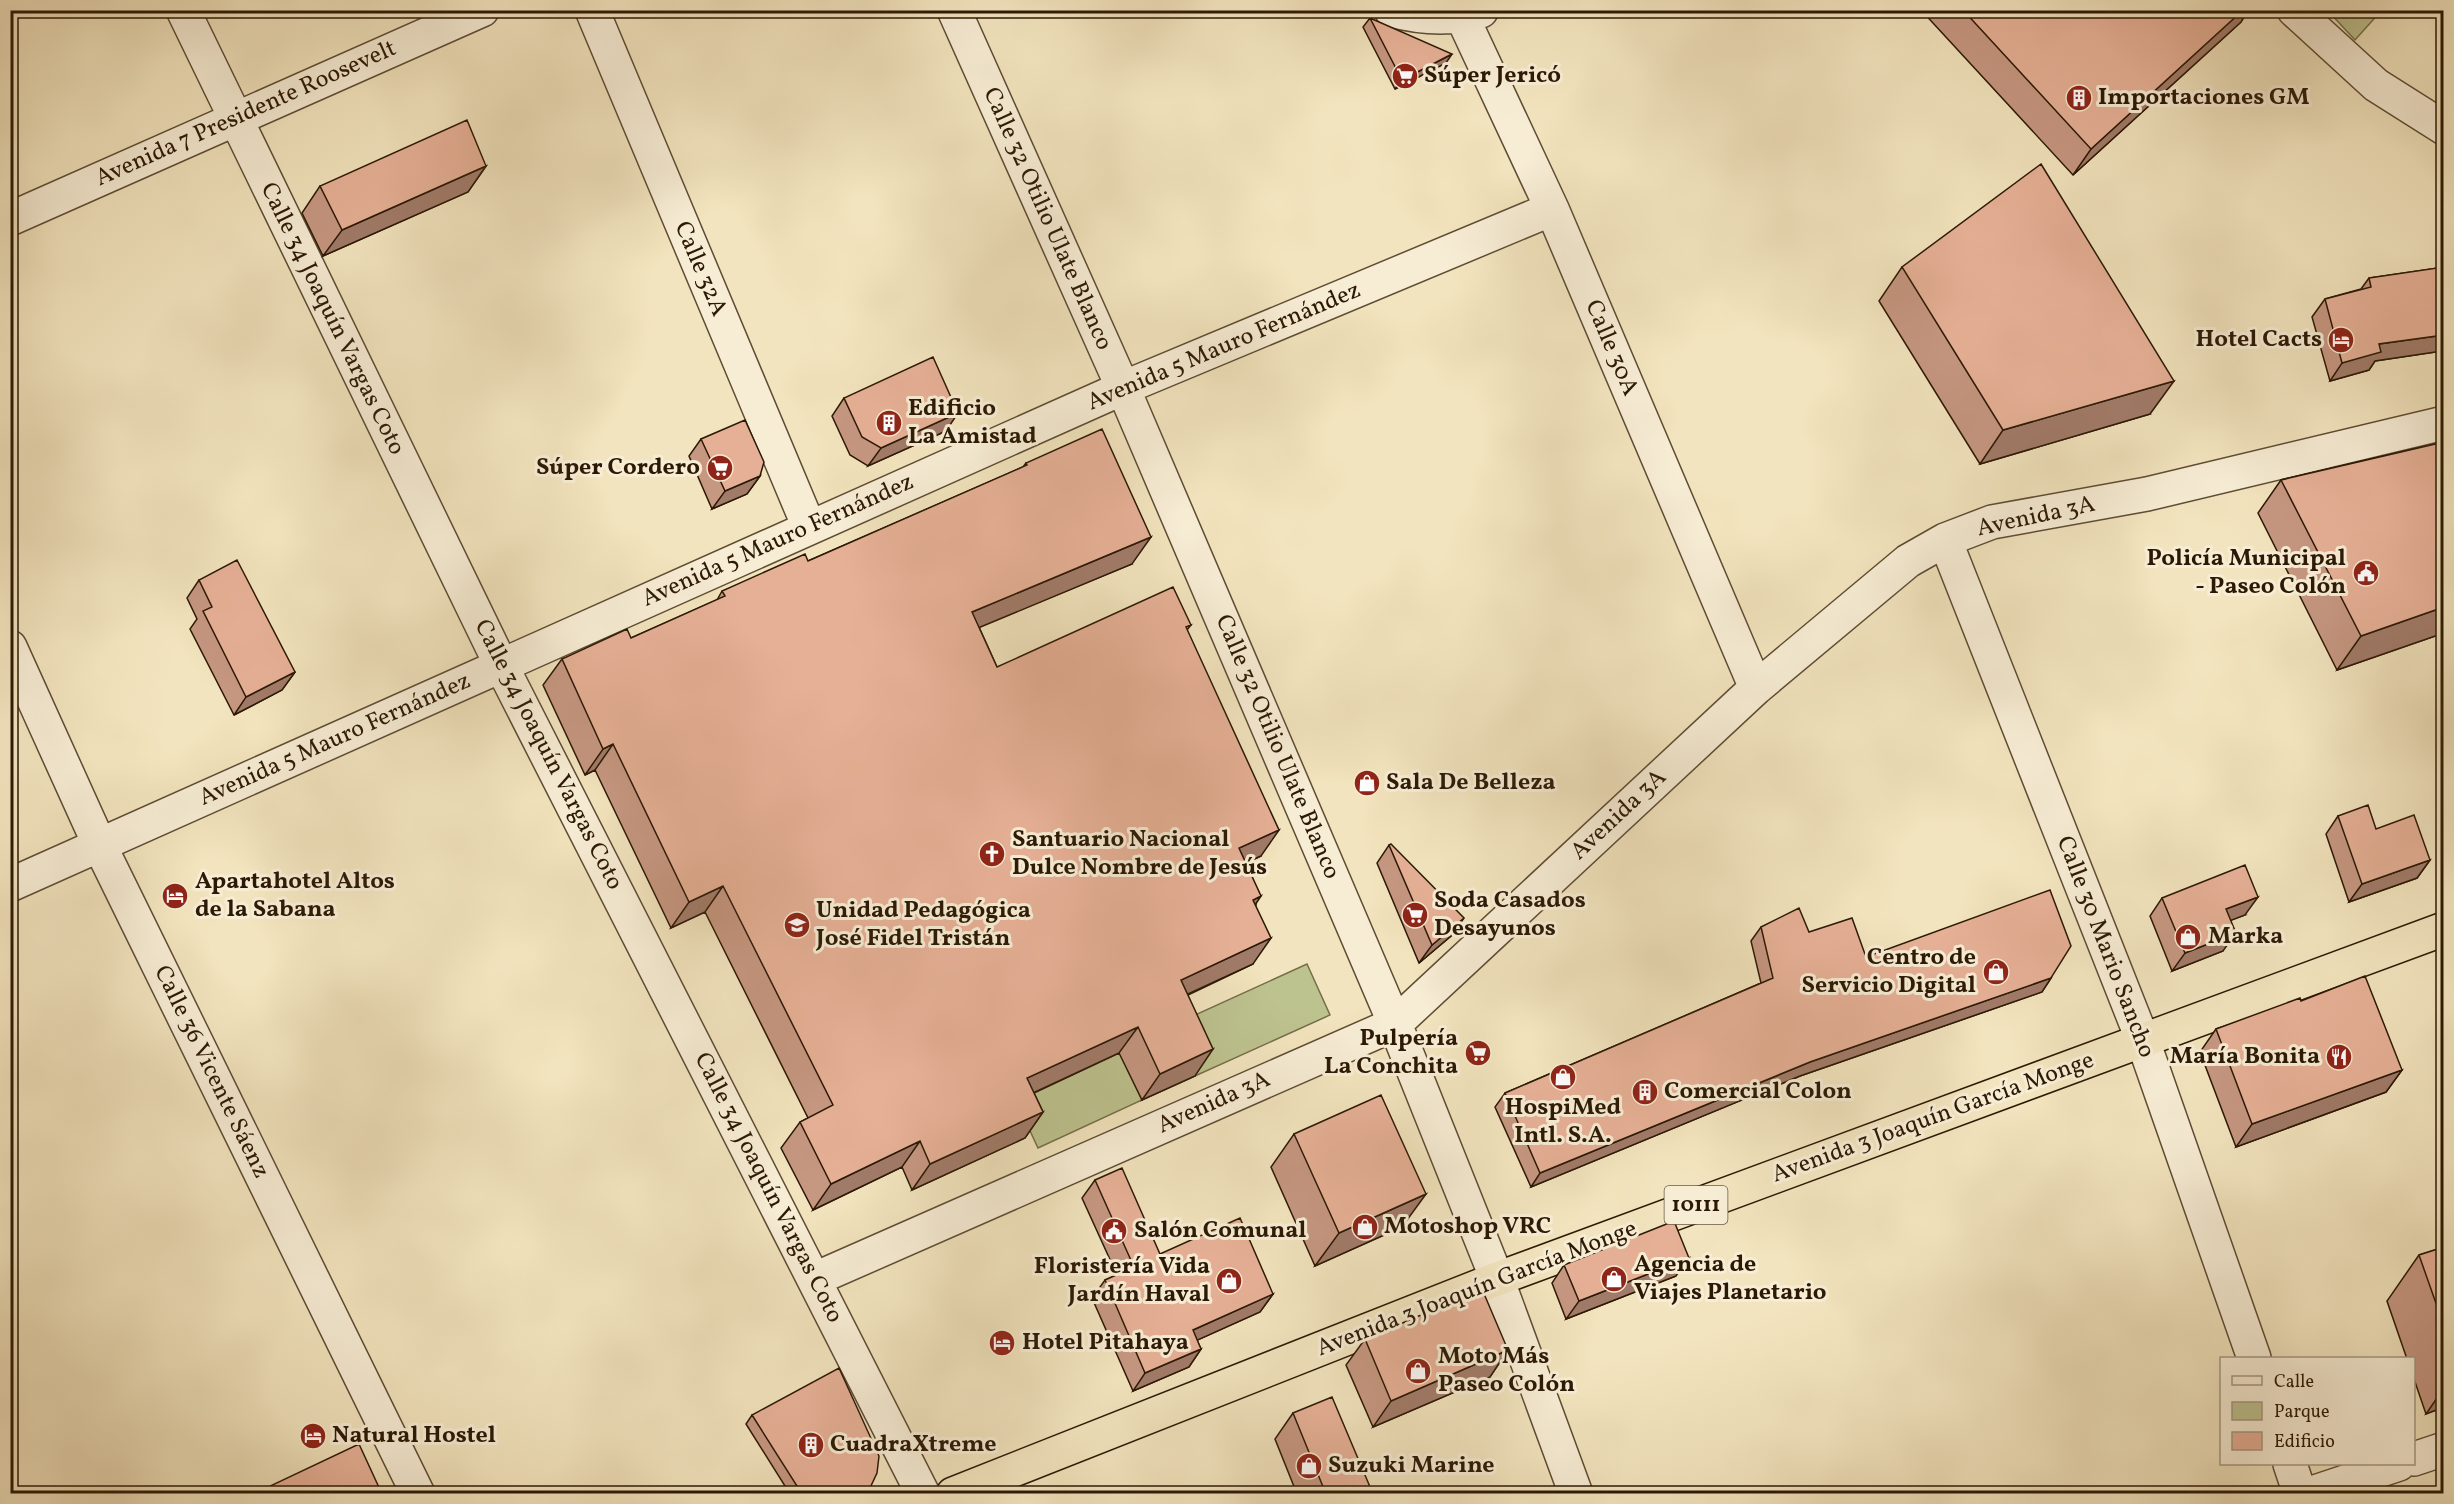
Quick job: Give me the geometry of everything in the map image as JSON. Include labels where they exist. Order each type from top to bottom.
[{"type":"highway","name":"Avenida 3 Joaquín García Monge","points":[[953,1494],[1497,1279],[2444,929]]},
{"type":"street","name":"Calle 34 Joaquín Vargas Coto","points":[[183,10],[501,665],[923,1494]]},
{"type":"street","name":"Avenida 7 Presidente Roosevelt","points":[[10,219],[482,10]]},
{"type":"street","name":"Calle 32A","points":[[592,10],[808,527]]},
{"type":"street","name":"Calle 32 Otilio Ulate Blanco","points":[[954,10],[1123,388],[1395,1024],[1497,1279],[1576,1494]]},
{"type":"street","points":[[1391,10],[1411,15],[1467,13]]},
{"type":"street","points":[[2294,10],[2376,85],[2444,128]]},
{"type":"street","name":"Calle 30A","points":[[1467,13],[1756,688]]},
{"type":"street","name":"Avenida 5 Mauro Fernández","points":[[10,885],[1123,388],[1552,209]]},
{"type":"street","name":"Avenida 3A","points":[[814,1279],[1395,1024],[1756,688],[1908,561],[1945,540],[1992,522],[2147,494],[2444,423]]},
{"type":"street","name":"Calle 30 Mario Sancho","points":[[1945,540],[2143,1041],[2252,1357]]},
{"type":"street","name":"Calle 36 Vicente Sáenz","points":[[10,647],[100,846],[418,1494]]},
{"type":"street","points":[[2415,1459],[2444,1449]]},
{"type":"street","points":[[2290,1465],[2300,1494]]},
{"type":"street","points":[[2309,1494],[2396,1465]]},
{"type":"green space","points":[[2328,11],[2381,11],[2355,40]]},
{"type":"green space","points":[[1307,964],[1330,1015],[1195,1076],[1171,1026]]},
{"type":"green space","points":[[1108,1028],[1142,1100],[1038,1148],[1004,1075]]},
{"type":"building","name":"Importaciones GM","points":[[1963,10],[2243,10],[2091,149]]},
{"type":"building","points":[[1370,18],[1452,54],[1402,80]]},
{"type":"building","points":[[467,120],[486,166],[342,230],[320,186]]},
{"type":"building","points":[[2041,164],[2174,381],[2003,430],[1902,267]]},
{"type":"building","points":[[2444,267],[2444,335],[2379,344],[2381,352],[2342,363],[2325,299],[2371,287],[2369,278]]},
{"type":"building","name":"Edificio La Amistad","points":[[933,357],[958,413],[881,448],[862,437],[844,398]]},
{"type":"building","points":[[745,420],[764,462],[760,476],[725,491],[701,439]]},
{"type":"building","points":[[1102,429],[1151,537],[972,612],[997,667],[1173,587],[1191,625],[1186,627],[1279,830],[1239,848],[1261,896],[1253,900],[1271,938],[1181,980],[1213,1049],[1160,1074],[1138,1027],[1027,1078],[1043,1112],[930,1164],[920,1141],[831,1184],[800,1122],[833,1105],[723,886],[689,902],[613,744],[603,749],[562,659],[627,629],[631,638],[725,596],[722,591],[805,554],[808,561],[1027,465],[1026,463]]},
{"type":"building","name":"Policía Municipal - Paseo Colón","points":[[2444,442],[2444,607],[2361,636],[2281,480]]},
{"type":"building","points":[[237,560],[295,672],[246,697],[203,611],[212,607],[199,580]]},
{"type":"building","points":[[2368,805],[2376,829],[2414,815],[2430,860],[2362,884],[2338,816]]},
{"type":"building","points":[[1391,844],[1464,918],[1432,945],[1389,845]]},
{"type":"building","name":"Marka","points":[[2245,865],[2258,897],[2226,909],[2236,933],[2185,953],[2162,898]]},
{"type":"building","points":[[2050,890],[2071,946],[2051,978],[1810,1062],[1540,1173],[1505,1093],[1773,978],[1761,927],[1799,908],[1809,932],[1852,918],[1866,957]]},
{"type":"building","points":[[2365,976],[2402,1070],[2252,1124],[2216,1029],[2300,998],[2301,1001]]},
{"type":"building","points":[[1381,1095],[1426,1194],[1339,1233],[1294,1134]]},
{"type":"building","points":[[1122,1168],[1160,1254],[1240,1218],[1273,1294],[1193,1330],[1201,1349],[1145,1373],[1105,1280],[1134,1267],[1095,1180]]},
{"type":"building","points":[[1674,1221],[1689,1258],[1579,1301],[1564,1265]]},
{"type":"building","points":[[2444,1247],[2444,1326],[2419,1255]]},
{"type":"building","points":[[1482,1289],[1508,1350],[1391,1401],[1365,1339]]},
{"type":"building","name":"CuadraXtreme","points":[[839,1368],[879,1456],[877,1473],[866,1494],[802,1494],[752,1415]]},
{"type":"building","points":[[1332,1397],[1373,1494],[1326,1494],[1293,1413]]},
{"type":"building","points":[[359,1444],[382,1494],[271,1494],[268,1487]]},
{"type":"place","name":"Súper Jericó","points":[[1405,76]]},
{"type":"place","name":"Importaciones GM","points":[[2079,98]]},
{"type":"place","name":"Hotel Cacts","points":[[2341,340]]},
{"type":"place","name":"Edificio La Amistad","points":[[889,423]]},
{"type":"place","name":"Súper Cordero","points":[[720,468]]},
{"type":"place","name":"Policía Municipal - Paseo Colón","points":[[2366,573]]},
{"type":"place","name":"Sala De Belleza","points":[[1367,783]]},
{"type":"place","name":"Santuario Nacional Dulce Nombre de Jesús","points":[[992,854]]},
{"type":"place","name":"Apartahotel Altos de la Sabana","points":[[175,896]]},
{"type":"place","name":"Soda Casados Desayunos","points":[[1415,915]]},
{"type":"place","name":"Unidad Pedagógica José Fidel Tristán","points":[[797,925]]},
{"type":"place","name":"Marka","points":[[2188,937]]},
{"type":"place","name":"Centro de Servicio Digital","points":[[1996,972]]},
{"type":"place","name":"Pulpería La Conchita","points":[[1478,1053]]},
{"type":"place","name":"María Bonita","points":[[2339,1057]]},
{"type":"place","name":"HospiMed Intl. S.A.","points":[[1563,1077]]},
{"type":"place","name":"Comercial Colon","points":[[1645,1092]]},
{"type":"place","name":"Motoshop VRC","points":[[1365,1227]]},
{"type":"place","name":"Salón Comunal","points":[[1114,1231]]},
{"type":"place","name":"Agencia de Viajes Planetario","points":[[1614,1279]]},
{"type":"place","name":"Floristería Vida Jardín Haval","points":[[1229,1281]]},
{"type":"place","name":"Hotel Pitahaya","points":[[1002,1343]]},
{"type":"place","name":"Moto Más Paseo Colón","points":[[1418,1371]]},
{"type":"place","name":"Natural Hostel","points":[[313,1436]]},
{"type":"place","name":"CuadraXtreme","points":[[811,1445]]},
{"type":"place","name":"Suzuki Marine","points":[[1309,1466]]}]
